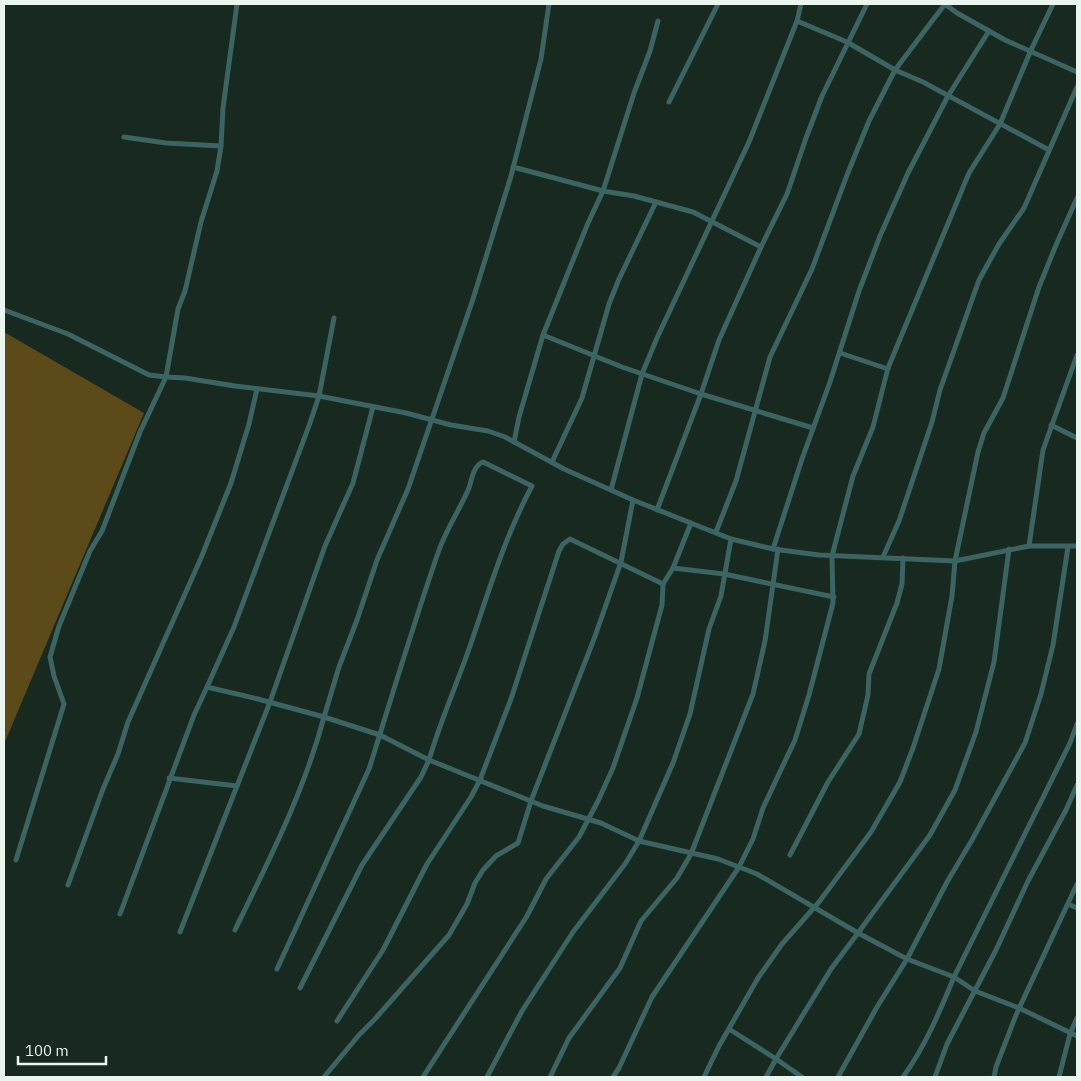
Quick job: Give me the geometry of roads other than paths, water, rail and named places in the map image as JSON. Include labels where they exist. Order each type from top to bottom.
[{"type":"street","points":[[16,860],[64,704],[54,676],[50,657],[59,626],[90,551],[102,531],[140,432],[166,377],[178,309],[185,291],[201,222],[217,171],[221,146],[223,108],[237,4]]},
{"type":"street","points":[[236,930],[292,810],[312,758],[339,667],[357,620],[376,560],[408,489],[473,299],[513,167],[541,59],[549,4]]},
{"type":"street","points":[[669,102],[718,4]]},
{"type":"street","points":[[611,490],[642,374],[749,142],[797,21],[801,4]]},
{"type":"street","points":[[657,510],[702,394],[719,340],[787,194],[822,96],[867,4]]},
{"type":"street","points":[[716,532],[736,481],[770,357],[812,270],[869,121],[895,70],[945,4],[957,13],[1005,40],[1077,72]]},
{"type":"street","points":[[613,1077],[652,997],[686,949],[739,867],[753,839],[763,808],[795,740],[809,695],[834,597],[832,556],[854,476],[873,427],[888,369],[969,173],[1000,124],[1031,50],[1053,4]]},
{"type":"street","points":[[514,442],[519,417],[543,335],[603,192],[634,93],[650,51],[658,21]]},
{"type":"street","points":[[797,21],[847,42],[895,70],[1049,150]]},
{"type":"street","points":[[550,1077],[569,1038],[620,968],[641,921],[676,878],[691,854],[753,694],[765,641],[776,549],[813,428],[840,353],[859,291],[880,236],[908,173],[948,96],[989,31]]},
{"type":"street","points":[[883,557],[899,521],[932,422],[940,390],[980,280],[999,244],[1024,208],[1077,87]]},
{"type":"street","points":[[124,137],[166,143],[221,146]]},
{"type":"street","points":[[513,167],[603,192],[656,202],[692,212],[761,247]]},
{"type":"street","points":[[704,1077],[758,978],[782,944],[815,907],[872,832],[900,782],[939,669],[952,596],[955,560],[978,452],[984,433],[1003,398],[1039,287],[1077,198]]},
{"type":"street","points":[[552,462],[582,398],[593,356],[619,279],[656,202]]},
{"type":"street","points":[[4,310],[68,334],[148,375],[319,396],[373,406],[451,425],[488,431],[632,500],[731,539],[776,549],[832,556],[955,560],[1029,546],[1077,546]]},
{"type":"street","points":[[120,914],[194,714],[234,627],[294,470],[319,396],[334,318]]},
{"type":"street","points":[[543,335],[642,374],[813,428]]},
{"type":"street","points":[[840,353],[888,369]]},
{"type":"street","points":[[1029,546],[1038,472],[1043,450],[1077,354]]},
{"type":"street","points":[[68,885],[103,789],[118,754],[128,722],[231,483],[249,424],[257,388]]},
{"type":"street","points":[[180,932],[270,702],[326,546],[353,483],[373,406]]},
{"type":"street","points":[[1051,425],[1077,438]]},
{"type":"street","points":[[278,969],[369,769],[439,550],[476,468],[483,462],[532,486],[520,509],[491,579],[469,648],[429,760],[421,777],[362,865],[300,988]]},
{"type":"street","points":[[324,1077],[449,935],[467,904],[475,883],[483,870],[496,856],[517,844],[531,801],[594,639],[621,562],[632,500]]},
{"type":"street","points":[[423,1077],[527,916],[546,879],[580,836],[613,768],[637,698],[662,605],[663,584],[673,568],[691,523]]},
{"type":"street","points":[[337,1021],[383,950],[427,864],[480,780],[511,699],[559,551],[563,544],[570,539],[621,562],[663,584]]},
{"type":"street","points":[[486,1077],[522,1011],[573,932],[625,864],[639,841],[673,763],[690,714],[709,630],[721,596],[731,539]]},
{"type":"street","points":[[838,1077],[877,1007],[907,959],[946,882],[972,840],[1025,743],[1041,694],[1053,645],[1068,547]]},
{"type":"street","points":[[766,1077],[831,970],[930,835],[955,790],[976,732],[994,662],[1010,549]]},
{"type":"street","points":[[790,854],[828,782],[859,734],[868,694],[869,674],[897,603],[902,584],[903,558]]},
{"type":"street","points":[[673,568],[724,574],[834,597]]},
{"type":"street","points":[[207,687],[270,702],[380,735],[429,760],[543,806],[588,819],[639,841],[718,859],[757,874],[858,933],[907,959],[954,977],[975,991],[1019,1008],[1077,1036]]},
{"type":"street","points":[[903,1077],[920,1049],[1070,743],[1077,724]]},
{"type":"street","points":[[170,778],[237,786]]},
{"type":"street","points":[[935,1077],[947,1044],[1077,785]]},
{"type":"street","points":[[994,1077],[996,1067],[1019,1008],[1077,884]]},
{"type":"street","points":[[1068,904],[1077,908]]},
{"type":"street","points":[[1059,1077],[1070,1034],[1077,1018]]},
{"type":"street","points":[[729,1029],[802,1077]]}]
